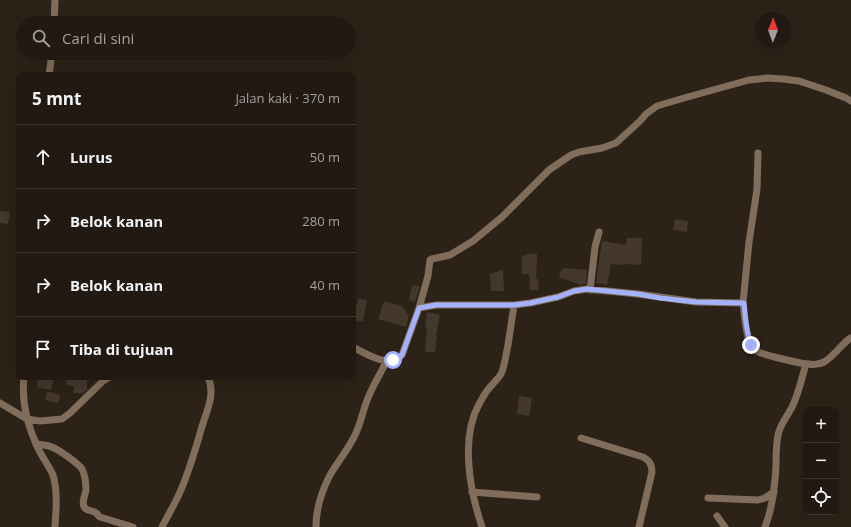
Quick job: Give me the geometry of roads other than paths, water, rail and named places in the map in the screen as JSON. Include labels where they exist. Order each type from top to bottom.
[{"type":"street","points":[[55,16],[56,0]]},
{"type":"street","points":[[49,72],[51,60]]},
{"type":"street","points":[[356,348],[379,360],[398,359],[402,355],[419,308],[428,276],[430,260],[450,255],[473,241],[502,218],[549,170],[571,155],[602,148],[616,143],[640,122],[646,114],[658,106],[749,80],[768,78],[799,81],[826,90],[851,101]]},
{"type":"street","points":[[758,153],[757,189],[749,242],[744,303],[751,345],[756,351],[766,355],[810,364],[823,362],[851,338]]},
{"type":"street","points":[[590,290],[595,247],[599,232]]},
{"type":"street","points":[[419,308],[436,305],[514,305],[558,297],[574,291],[590,290],[638,294],[696,302],[744,303]]},
{"type":"street","points":[[482,527],[472,492],[468,450],[469,434],[478,405],[502,373],[514,305]]},
{"type":"street","points":[[316,527],[318,506],[322,493],[329,477],[353,440],[360,424],[368,396],[387,360]]},
{"type":"street","points":[[765,527],[774,492],[778,436],[783,422],[795,401],[806,364]]},
{"type":"street","points":[[24,380],[23,395],[27,419],[36,444],[54,481],[56,493],[55,527]]},
{"type":"street","points":[[0,403],[27,419],[40,422],[62,419],[105,380]]},
{"type":"street","points":[[162,527],[181,490],[190,468],[201,428],[211,401],[211,386],[209,380]]},
{"type":"street","points":[[581,438],[643,457],[651,463],[652,472],[639,527]]},
{"type":"street","points":[[36,444],[51,447],[81,468],[86,490],[83,503],[85,509],[96,513],[100,518],[133,527]]},
{"type":"street","points":[[472,492],[537,497]]},
{"type":"street","points":[[708,498],[758,500],[774,492]]},
{"type":"street","points":[[717,516],[725,527]]}]
